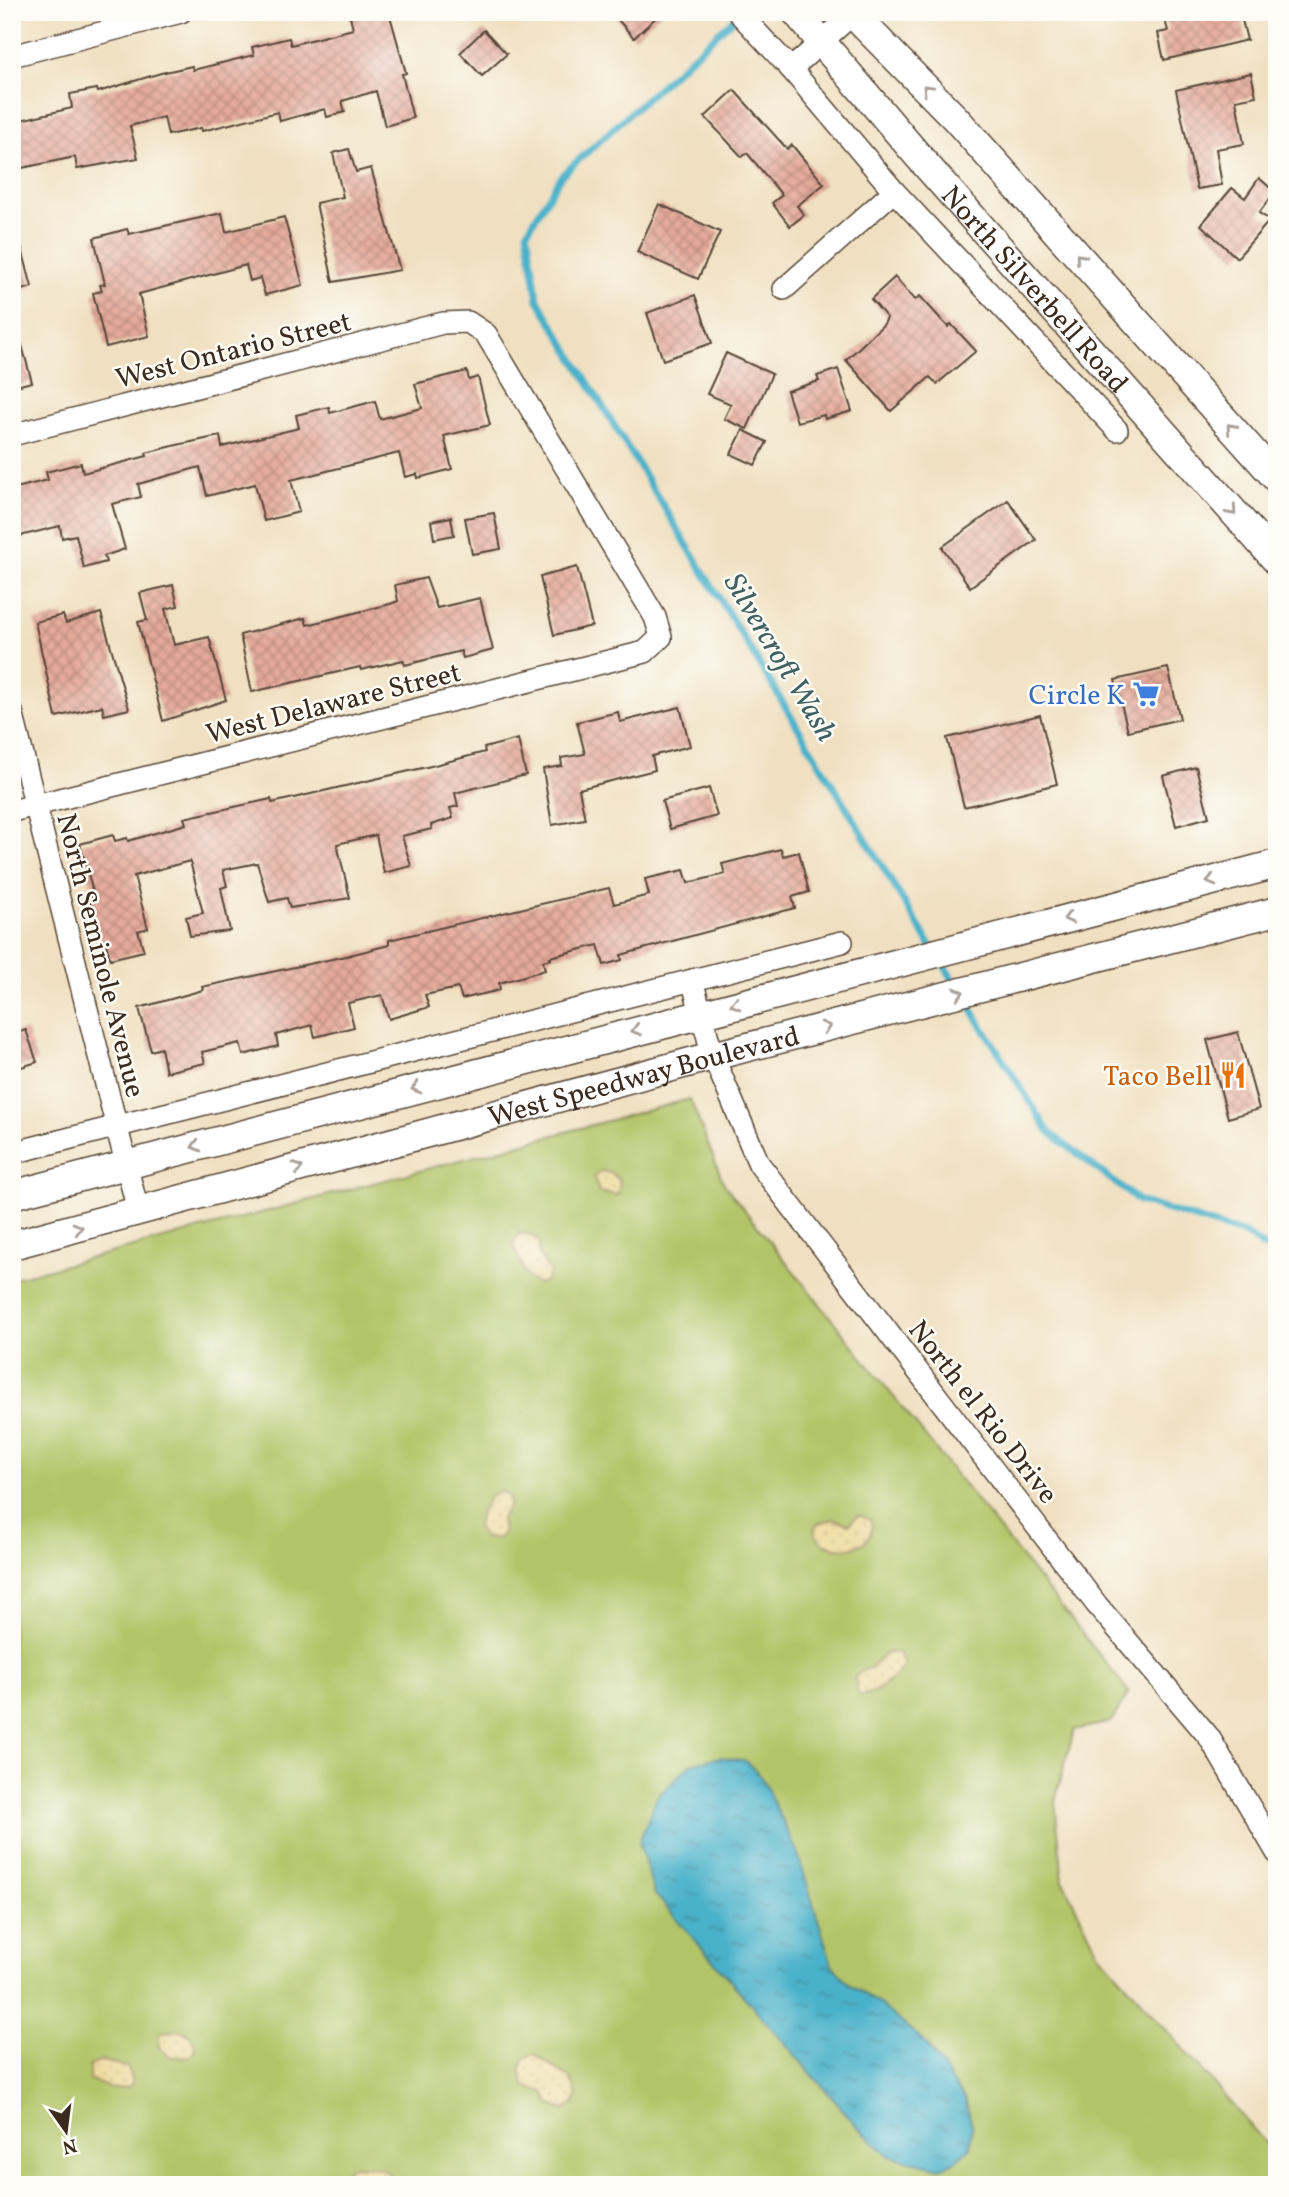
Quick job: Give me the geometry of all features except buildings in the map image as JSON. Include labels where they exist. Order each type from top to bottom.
[{"type":"main road","name":"North Silverbell Road","points":[[796,12],[928,167],[1277,561]]},
{"type":"main road","name":"North Silverbell Road","points":[[853,13],[956,119],[1277,479]]},
{"type":"main road","name":"West Speedway Boulevard","points":[[12,1195],[1277,864]]},
{"type":"main road","points":[[1134,901],[1147,945]]},
{"type":"main road","name":"West Speedway Boulevard","points":[[12,1245],[713,1056],[1277,911]]},
{"type":"street","points":[[12,56],[181,12]]},
{"type":"street","name":"North Silverbell Road","points":[[738,12],[791,68],[894,191],[1116,430]]},
{"type":"street","points":[[791,68],[853,13]]},
{"type":"street","points":[[784,289],[894,191]]},
{"type":"street","name":"West Ontario Street","points":[[12,435],[443,323],[468,322],[486,334],[655,617],[661,637]]},
{"type":"street","name":"West Delaware Street","points":[[12,811],[645,652],[661,637]]},
{"type":"street","name":"North Seminole Avenue","points":[[12,712],[138,1211]]},
{"type":"street","points":[[12,1153],[842,942]]},
{"type":"street","name":"North el Rio Drive","points":[[692,980],[713,1056],[760,1164],[1097,1605],[1209,1737],[1277,1853]]},
{"type":"green space","points":[[690,1099],[724,1184],[1129,1692],[1111,1722],[1074,1730],[1055,1801],[1063,1881],[1098,1952],[1277,2156],[1277,2185],[12,2185],[12,1279]]},
{"type":"sand","points":[[601,1171],[611,1173],[620,1181],[618,1195],[599,1192],[594,1177]]},
{"type":"sand","points":[[519,1233],[532,1235],[539,1241],[539,1255],[550,1272],[546,1282],[537,1284],[526,1276],[513,1245]]},
{"type":"sand","points":[[503,1491],[510,1502],[501,1518],[503,1532],[499,1538],[485,1539],[477,1528],[479,1515],[491,1495]]},
{"type":"sand","points":[[858,1515],[871,1520],[871,1531],[866,1540],[858,1545],[837,1548],[827,1545],[818,1538],[814,1529],[818,1523],[834,1519],[849,1524]]},
{"type":"sand","points":[[886,1653],[899,1653],[904,1664],[901,1669],[879,1689],[860,1695],[856,1690],[855,1677],[863,1670],[870,1669]]},
{"type":"sand","points":[[177,2030],[192,2038],[195,2049],[191,2056],[170,2057],[159,2047],[159,2033]]},
{"type":"sand","points":[[534,2054],[571,2079],[577,2096],[574,2103],[565,2110],[549,2104],[544,2092],[524,2086],[520,2069],[524,2060]]},
{"type":"sand","points":[[102,2061],[128,2067],[132,2083],[129,2087],[111,2089],[89,2079],[89,2066]]},
{"type":"sand","points":[[352,2166],[384,2170],[389,2173],[394,2185],[346,2185],[343,2174]]},
{"type":"water","points":[[720,1757],[746,1761],[761,1776],[797,1851],[832,1965],[849,1984],[878,2003],[924,2041],[966,2102],[972,2126],[970,2148],[955,2162],[940,2168],[890,2156],[863,2133],[654,1893],[639,1842],[657,1797],[691,1764]]},
{"type":"waterway","name":"Silvercroft Wash","points":[[738,15],[561,176],[527,232],[538,300],[932,948]]},
{"type":"waterway","name":"Silvercroft Wash","points":[[939,958],[957,986]]},
{"type":"waterway","name":"Silvercroft Wash","points":[[963,996],[1049,1132],[1139,1201],[1245,1234],[1277,1256]]},
{"type":"place","name":"Circle K","points":[[1146,694]]},
{"type":"place","name":"Taco Bell","points":[[1233,1075]]}]
